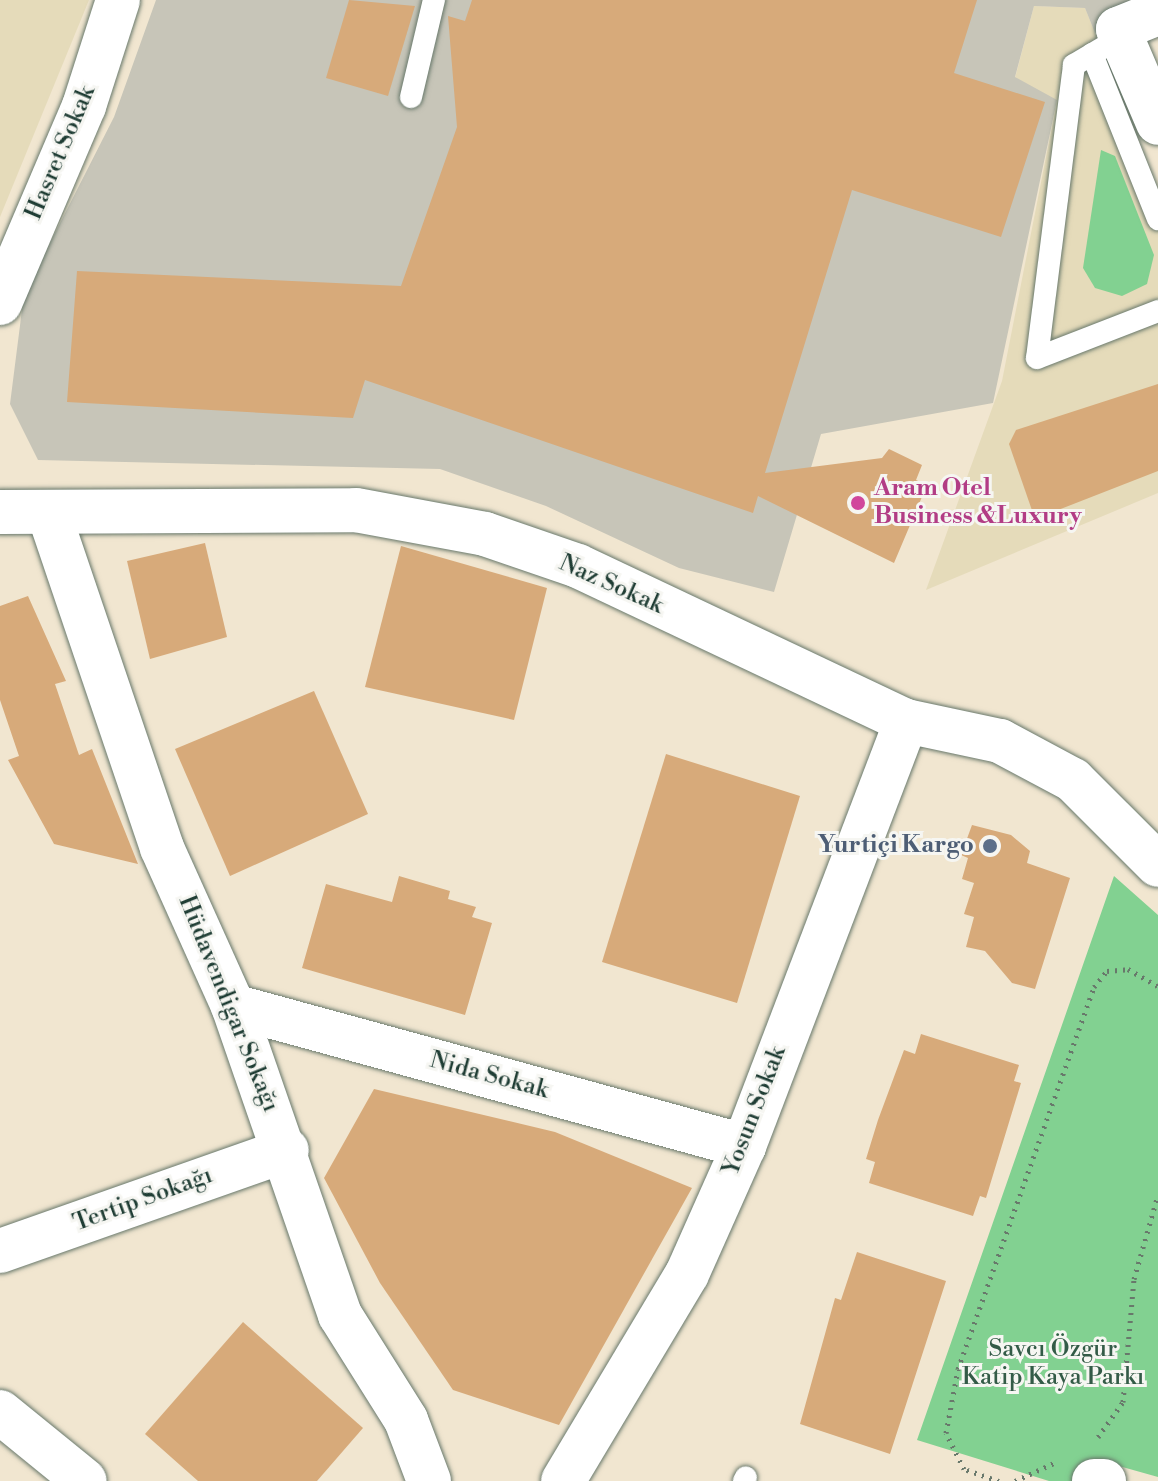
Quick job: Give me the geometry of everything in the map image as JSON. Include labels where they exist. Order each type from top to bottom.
[{"type":"street","name":"Hasret Sokak","points":[[0,303],[84,106],[118,0]]},
{"type":"street","points":[[1158,13],[1118,29],[1107,45],[1158,123]]},
{"type":"street","name":"Naz Sokak","points":[[0,512],[50,517],[415,515],[578,566],[906,721],[1000,741],[1073,780],[1158,865]]},
{"type":"street","name":"Hüdavendigar Sokağı","points":[[50,517],[162,848],[233,1006],[287,1150],[340,1315],[406,1420],[429,1481]]},
{"type":"street","name":"Yosun Sokak","points":[[563,1481],[687,1274],[744,1146],[906,721]]},
{"type":"street","name":"Nida Sokak","points":[[233,1006],[744,1146]]},
{"type":"street","name":"Tertip Sokağı","points":[[0,1251],[287,1150]]},
{"type":"street","points":[[0,1412],[85,1481]]},
{"type":"lane","points":[[411,97],[434,0]]},
{"type":"lane","points":[[1158,219],[1107,45],[1074,65],[1037,358],[1158,311]]},
{"type":"path","points":[[999,1481],[964,1469],[946,1433],[958,1369],[1094,987],[1107,971],[1128,969],[1158,986]]},
{"type":"path","points":[[1098,1480],[1098,1435],[1123,1402],[1134,1279],[1158,1195]]},
{"type":"shaded area","points":[[0,0],[89,0],[0,217]]},
{"type":"shaded area","points":[[156,0],[1158,0],[1158,6],[1095,33],[1085,8],[1034,6],[1015,77],[1057,100],[993,403],[821,434],[774,592],[679,568],[546,506],[440,469],[38,460],[10,404],[24,294],[114,117]]},
{"type":"shaded area","points":[[1034,6],[1085,8],[1158,189],[1158,493],[926,590],[1002,381],[1057,101],[1015,78]]},
{"type":"green space","points":[[1101,150],[1115,156],[1154,255],[1147,284],[1122,296],[1095,288],[1083,268]]},
{"type":"green space","name":"Savcı Özgür Katip Kaya Parkı","points":[[1114,876],[1158,915],[1158,1477],[1094,1459],[1088,1481],[1049,1481],[917,1440]]},
{"type":"building","points":[[349,0],[415,6],[388,96],[326,78]]},
{"type":"building","points":[[472,0],[977,0],[954,73],[1045,102],[1001,237],[852,190],[765,473],[882,458],[889,449],[922,465],[916,480],[927,485],[894,563],[758,496],[753,513],[365,380],[353,418],[67,402],[77,271],[401,286],[457,127],[448,16],[465,21]]},
{"type":"building","points":[[1158,384],[1158,471],[1035,519],[1009,444],[1016,430]]},
{"type":"building","points":[[205,543],[227,637],[150,659],[127,561]]},
{"type":"building","points":[[401,546],[547,588],[514,720],[365,687]]},
{"type":"building","points":[[28,596],[66,681],[55,684],[79,755],[92,749],[138,864],[54,844],[8,760],[19,756],[0,700],[0,606]]},
{"type":"building","points":[[314,691],[368,814],[230,876],[175,749]]},
{"type":"building","points":[[666,754],[800,796],[737,1003],[602,962]]},
{"type":"building","points":[[972,825],[1011,835],[1030,851],[1027,863],[1070,878],[1035,989],[1012,983],[985,951],[966,947],[974,917],[964,914],[974,883],[962,879],[968,858],[961,855]]},
{"type":"building","points":[[399,876],[450,891],[448,899],[476,907],[472,917],[492,923],[465,1015],[302,968],[326,884],[392,902]]},
{"type":"building","points":[[921,1034],[1019,1065],[1014,1081],[1021,1083],[986,1198],[980,1196],[973,1216],[869,1183],[875,1162],[866,1159],[878,1120],[904,1050],[915,1054]]},
{"type":"building","points":[[374,1089],[555,1132],[692,1188],[559,1425],[453,1390],[380,1283],[324,1178]]},
{"type":"building","points":[[857,1252],[946,1281],[890,1454],[800,1424],[835,1298],[841,1300]]},
{"type":"building","points":[[243,1322],[363,1428],[317,1481],[198,1481],[145,1434]]},
{"type":"place","name":"Aram Otel Business &Luxury","points":[[858,503]]},
{"type":"place","name":"Yurtiçi Kargo","points":[[990,846]]}]
